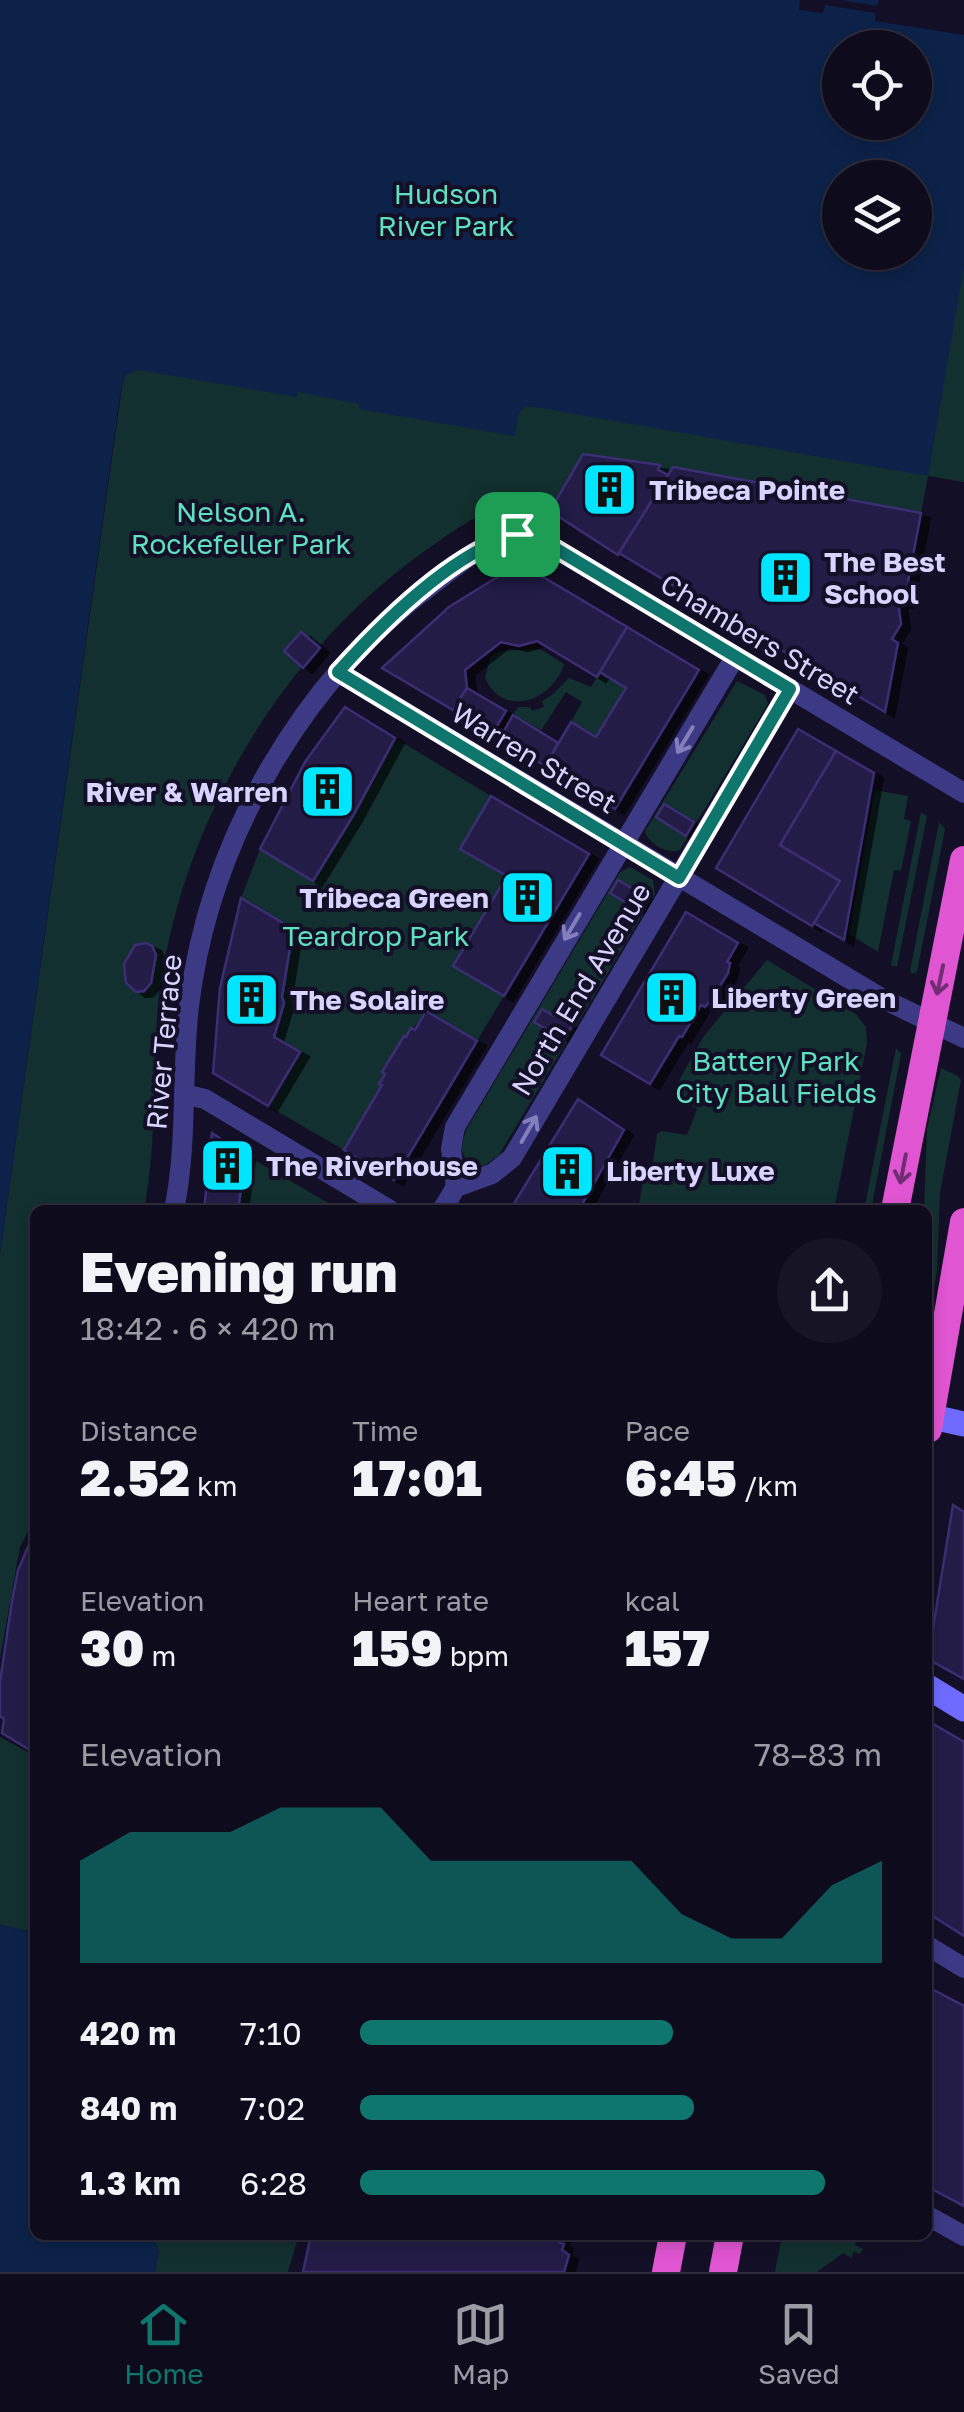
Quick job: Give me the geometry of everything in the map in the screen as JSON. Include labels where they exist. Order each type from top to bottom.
[{"type":"highway","points":[[896,1205],[964,860]]},
{"type":"highway","points":[[932,1398],[964,1222]]},
{"type":"highway","points":[[666,2272],[672,2240]]},
{"type":"highway","points":[[723,2272],[729,2240]]},
{"type":"main road","points":[[932,1420],[964,1424]]},
{"type":"main road","points":[[932,1689],[964,1709]]},
{"type":"street","name":"Chambers Street","points":[[526,534],[964,793]]},
{"type":"street","name":"River Terrace","points":[[175,1205],[181,1170],[193,980],[218,882],[270,769],[338,672],[402,609],[462,562],[503,538],[526,534]]},
{"type":"street","name":"North End Avenue","points":[[735,657],[455,1126],[451,1149],[456,1187],[492,1174],[512,1158],[790,689]]},
{"type":"street","name":"Warren Street","points":[[338,672],[883,999],[964,1038]]},
{"type":"street","points":[[184,1094],[206,1099],[382,1205]]},
{"type":"street","points":[[445,1205],[456,1187]]},
{"type":"street","points":[[932,1948],[964,1968]]},
{"type":"street","points":[[932,2218],[964,2236]]},
{"type":"green space","name":"Nelson A. Rockefeller Park","points":[[964,0],[964,482],[928,476],[921,513],[673,467],[668,475],[658,470],[659,465],[583,454],[552,506],[517,503],[483,514],[422,553],[371,594],[324,641],[282,693],[245,749],[214,808],[189,870],[171,933],[159,998],[145,1205],[30,1205],[30,1528],[20,1547],[0,1658],[0,1254],[150,188],[822,33],[822,140],[932,140],[932,30],[834,30]]},
{"type":"green space","points":[[540,649],[564,664],[550,688],[539,696],[515,701],[493,691],[485,678],[490,658],[500,651]]},
{"type":"green space","points":[[600,672],[626,688],[596,737],[571,722],[582,702],[566,692],[540,732],[513,715],[518,707],[530,707],[532,711],[544,707],[542,701],[569,678],[591,687]]},
{"type":"green space","points":[[737,681],[765,695],[768,704],[680,850],[664,849],[654,844],[645,831]]},
{"type":"green space","name":"Teardrop Park","points":[[395,738],[491,796],[461,849],[507,876],[454,966],[504,996],[477,1041],[426,1011],[394,1051],[379,1083],[382,1085],[344,1150],[268,1106],[299,1052],[274,1037],[284,1003],[293,929],[241,898],[260,849],[313,881]]},
{"type":"green space","points":[[875,790],[908,796],[904,819],[911,821],[901,871],[894,870],[878,952],[849,934]]},
{"type":"green space","points":[[921,812],[927,816],[897,967],[891,965]]},
{"type":"green space","points":[[939,822],[945,829],[917,972],[912,974],[910,971]]},
{"type":"green space","points":[[630,867],[653,880],[655,894],[499,1155],[484,1166],[469,1166],[461,1149],[466,1130],[620,872]]},
{"type":"green space","name":"Battery Park City Ball Fields","points":[[767,960],[856,1014],[866,1027],[867,1043],[835,1205],[639,1205],[643,1181],[650,1182],[657,1134],[661,1131],[687,1135],[697,1109],[675,1097],[673,1091],[704,1036]]},
{"type":"green space","points":[[896,1048],[901,1054],[872,1205],[865,1205]]},
{"type":"green space","points":[[941,1068],[961,1080],[940,1193],[932,1300],[932,1205],[924,1205],[927,1129]]},
{"type":"green space","points":[[246,1155],[330,1204],[330,1205],[239,1205]]},
{"type":"green space","points":[[0,1737],[30,1753],[30,1931],[0,1925]]},
{"type":"green space","points":[[154,2240],[297,2241],[288,2272],[155,2272],[159,2251]]},
{"type":"green space","points":[[781,2240],[858,2240],[855,2245],[863,2249],[851,2258],[843,2253],[817,2272],[775,2272]]},
{"type":"water","name":"Hudson River Park","points":[[0,0],[964,0],[964,267],[928,476],[535,407],[524,407],[518,415],[515,436],[359,409],[359,404],[298,392],[297,397],[139,370],[126,375],[0,1254]]},
{"type":"water","points":[[0,1925],[30,1931],[30,2240],[154,2240],[159,2251],[155,2272],[0,2272]]},
{"type":"pier","points":[[800,0],[840,0],[877,6],[879,0],[964,0],[964,35],[875,21],[876,13],[825,5],[823,13],[799,10]]},
{"type":"building","name":"Tribeca Pointe","points":[[583,454],[660,465],[658,470],[668,475],[618,555],[550,511]]},
{"type":"building","name":"The Best School","points":[[673,467],[921,513],[904,603],[898,602],[901,624],[892,639],[898,643],[885,712],[619,553]]},
{"type":"building","points":[[515,566],[528,568],[627,627],[597,677],[537,641],[519,646],[501,642],[465,670],[467,688],[453,710],[382,668],[449,607]]},
{"type":"building","points":[[627,627],[699,670],[615,809],[545,766],[571,722],[596,737],[626,688],[600,672]]},
{"type":"building","points":[[301,632],[320,648],[303,668],[284,651]]},
{"type":"building","points":[[467,688],[506,711],[492,734],[453,710]]},
{"type":"building","name":"River & Warren","points":[[345,707],[395,738],[313,881],[260,849],[305,762]]},
{"type":"building","points":[[513,715],[558,743],[545,766],[500,738]]},
{"type":"building","points":[[798,729],[836,751],[780,845],[840,881],[812,926],[716,868]]},
{"type":"building","points":[[836,751],[874,773],[844,940],[814,923],[840,881],[780,845]]},
{"type":"building","name":"Tribeca Green","points":[[491,796],[589,854],[504,996],[453,966],[507,876],[460,849]]},
{"type":"building","points":[[664,804],[694,822],[686,836],[656,817]]},
{"type":"building","points":[[618,880],[648,898],[640,911],[610,893]]},
{"type":"building","name":"The Solaire","points":[[241,898],[293,929],[284,1003],[274,1037],[300,1052],[268,1106],[213,1073],[220,988]]},
{"type":"building","name":"Liberty Green","points":[[686,912],[738,943],[727,962],[728,973],[712,999],[705,1007],[701,1005],[650,1084],[601,1055]]},
{"type":"building","points":[[146,943],[156,955],[151,983],[144,991],[136,992],[126,983],[124,964],[135,945]]},
{"type":"building","points":[[542,1009],[572,1026],[564,1039],[534,1022]]},
{"type":"building","points":[[426,1011],[477,1041],[394,1180],[344,1150],[382,1085],[382,1072],[404,1036],[411,1028],[415,1030]]},
{"type":"building","name":"Liberty Luxe","points":[[578,1099],[624,1130],[582,1205],[513,1205]]},
{"type":"building","name":"The Riverhouse","points":[[212,1133],[246,1155],[239,1205],[205,1205]]},
{"type":"building","points":[[953,1505],[964,1512],[964,1679],[932,1661],[932,1634]]},
{"type":"building","points":[[30,1542],[30,1750],[2,1733],[4,1719],[0,1716],[0,1682],[18,1570]]},
{"type":"building","points":[[932,1723],[964,1742],[964,1936],[932,1916]]},
{"type":"building","points":[[932,1989],[964,2006],[964,2206],[932,2189]]},
{"type":"building","points":[[310,2240],[560,2240],[564,2244],[562,2250],[569,2255],[564,2272],[303,2272]]},
{"type":"place","name":"Tribeca Pointe","points":[[610,490]]},
{"type":"place","name":"The Best School","points":[[785,578]]},
{"type":"place","name":"River & Warren","points":[[327,792]]},
{"type":"place","name":"Tribeca Green","points":[[528,898]]},
{"type":"place","name":"Liberty Green","points":[[672,998]]},
{"type":"place","name":"The Solaire","points":[[251,1000]]},
{"type":"place","name":"The Riverhouse","points":[[227,1166]]},
{"type":"place","name":"Liberty Luxe","points":[[567,1171]]},
{"type":"route","points":[[517,534],[548,544],[790,689],[679,878],[338,672],[426,588],[487,546],[517,534]]}]
